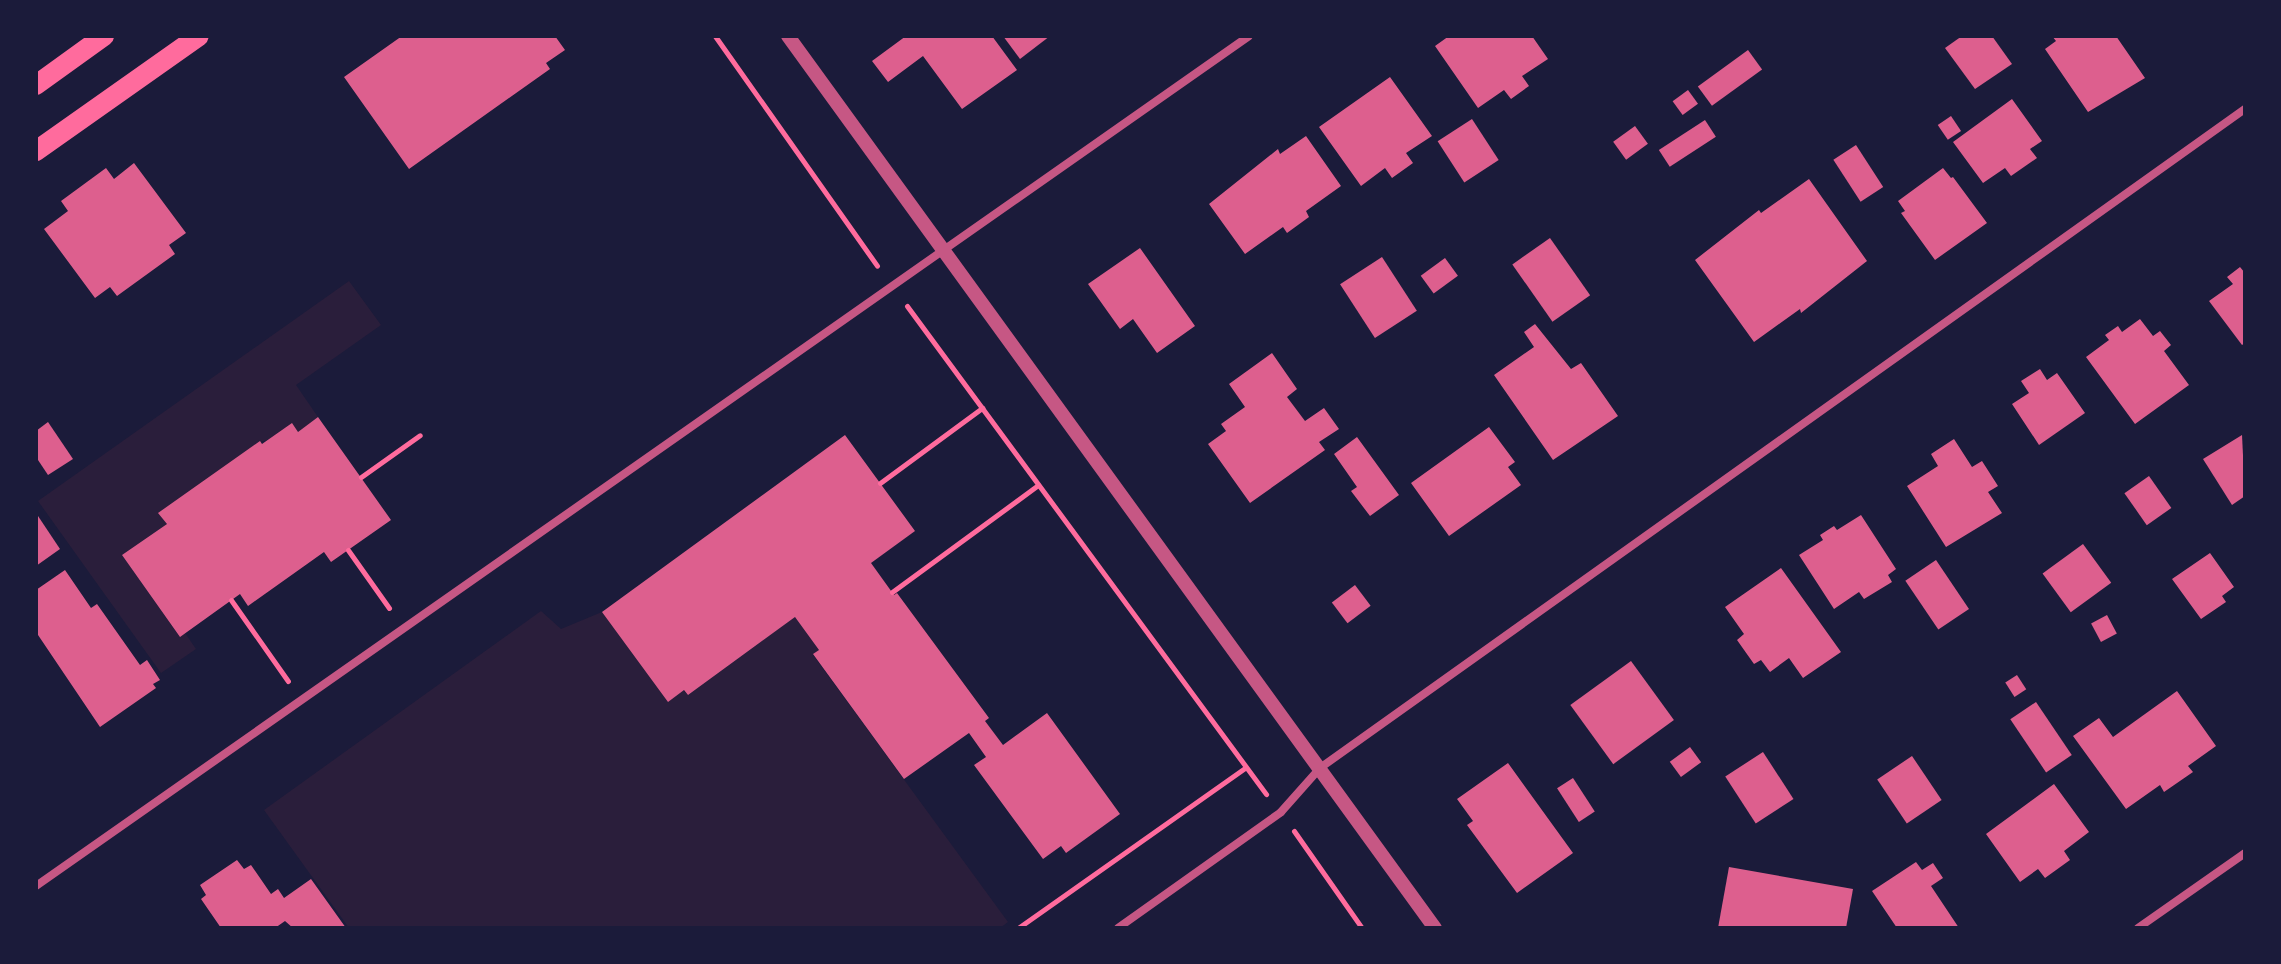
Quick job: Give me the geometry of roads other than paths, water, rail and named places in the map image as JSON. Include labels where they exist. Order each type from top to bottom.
[{"type":"main road","points":[[36,85],[104,36]]},
{"type":"main road","points":[[36,151],[199,36]]},
{"type":"street","points":[[788,36],[1435,928]]},
{"type":"street","points":[[36,886],[1249,36]]},
{"type":"street","points":[[1118,928],[1281,812],[1320,768],[2245,109]]},
{"type":"street","points":[[2138,928],[2245,853]]}]
